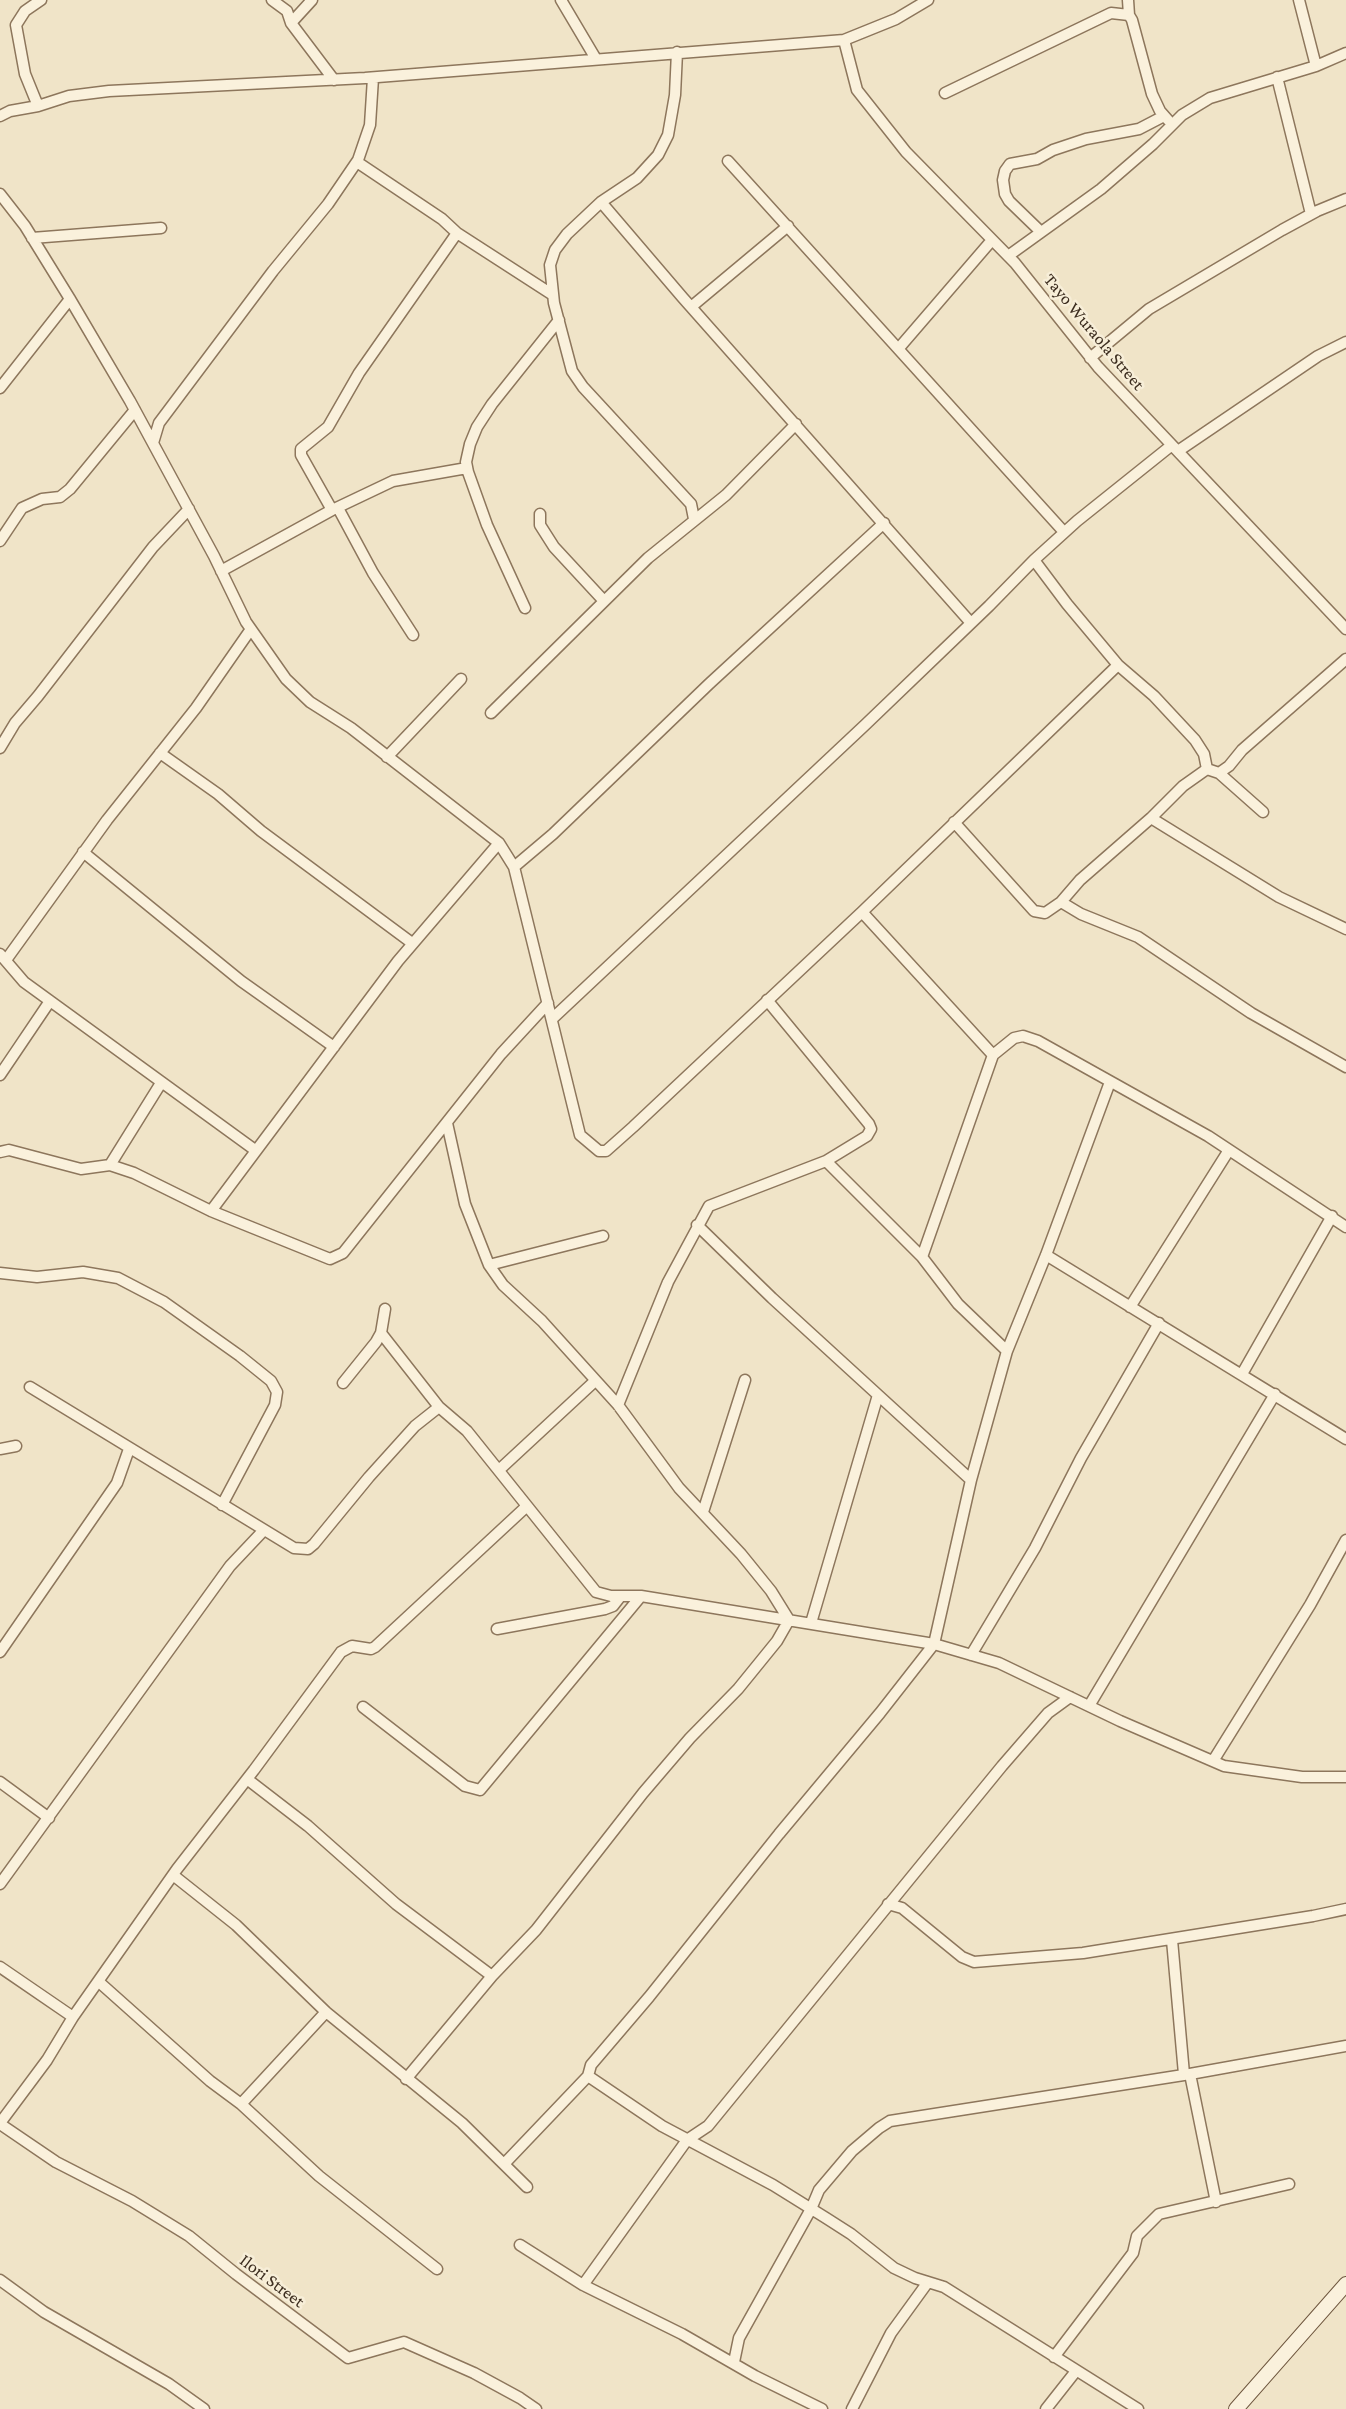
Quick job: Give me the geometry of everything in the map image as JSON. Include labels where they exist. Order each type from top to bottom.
[{"type":"main road","points":[[1236,2409],[1346,2284]]},
{"type":"street","points":[[38,106],[25,75],[16,25],[25,11],[40,0]]},
{"type":"street","points":[[272,0],[287,11],[291,23],[334,80]]},
{"type":"street","points":[[291,23],[312,0]]},
{"type":"street","points":[[561,0],[596,59]]},
{"type":"street","points":[[0,116],[10,111],[38,106],[69,96],[109,91],[373,78],[844,40],[896,19],[928,0]]},
{"type":"street","points":[[1128,0],[1129,15],[1152,94],[1164,117],[1174,123]]},
{"type":"street","points":[[1299,0],[1316,66]]},
{"type":"street","points":[[945,93],[1111,13],[1129,15]]},
{"type":"street","name":"Tayo Wuraola Street","points":[[844,40],[857,90],[906,152],[1008,256],[1090,358],[1343,621]]},
{"type":"street","points":[[677,52],[675,95],[668,135],[658,155],[637,178],[602,202],[567,234],[555,250],[550,265],[553,295],[572,371],[583,387],[691,504],[694,519]]},
{"type":"street","points":[[1008,256],[1101,189],[1182,115],[1210,98],[1316,66],[1346,53]]},
{"type":"street","points":[[1277,77],[1311,214]]},
{"type":"street","points":[[153,443],[159,423],[266,280],[328,204],[357,162],[370,125],[373,78]]},
{"type":"street","points":[[1041,232],[1009,201],[1005,194],[1003,180],[1010,164],[1036,159],[1053,150],[1086,139],[1139,129],[1164,117]]},
{"type":"street","points":[[728,161],[900,348],[1064,532]]},
{"type":"street","points":[[357,162],[442,219],[457,233],[553,295]]},
{"type":"street","points":[[0,194],[33,238],[70,299],[142,422],[251,629],[286,679],[310,702],[351,728],[499,843],[514,867],[580,1135],[599,1151],[606,1151],[862,912],[1118,665]]},
{"type":"street","points":[[1090,358],[1149,309],[1311,214],[1346,199]]},
{"type":"street","points":[[602,202],[691,307],[971,623]]},
{"type":"street","points":[[691,307],[788,226]]},
{"type":"street","points":[[33,238],[161,228]]},
{"type":"street","points":[[413,635],[301,455],[301,448],[328,427],[359,373],[457,233]]},
{"type":"street","points":[[900,348],[992,240]]},
{"type":"street","points":[[0,388],[70,299]]},
{"type":"street","points":[[525,608],[487,525],[467,468],[470,444],[477,427],[492,404],[559,320]]},
{"type":"street","points":[[552,1019],[971,623],[1064,532],[1175,448],[1318,356],[1346,342]]},
{"type":"street","points":[[0,541],[22,508],[42,499],[60,496],[70,489],[135,410]]},
{"type":"street","points":[[142,422],[159,423]]},
{"type":"street","points":[[490,713],[648,558],[726,495],[796,424]]},
{"type":"street","points":[[221,571],[335,509],[393,482],[467,468]]},
{"type":"street","points":[[691,504],[708,508]]},
{"type":"street","points":[[0,748],[15,723],[52,679],[153,547],[189,509]]},
{"type":"street","points":[[540,514],[540,525],[554,547],[604,601]]},
{"type":"street","points":[[514,867],[553,834],[709,684],[884,523]]},
{"type":"street","points":[[1034,560],[1118,665],[1154,696],[1195,740],[1204,754],[1207,769]]},
{"type":"street","points":[[251,629],[196,708],[3,957],[24,982],[255,1150]]},
{"type":"street","points":[[1219,773],[1346,658]]},
{"type":"street","points":[[387,757],[461,679]]},
{"type":"street","points":[[160,753],[218,794],[261,831],[412,943]]},
{"type":"street","points":[[1207,769],[1219,773],[1263,812]]},
{"type":"street","points":[[954,822],[1034,911],[1045,913],[1061,902],[1080,880],[1151,818],[1183,786],[1207,769]]},
{"type":"street","points":[[1151,818],[1279,897],[1346,929]]},
{"type":"street","points":[[211,1211],[412,943],[499,843]]},
{"type":"street","points":[[83,852],[241,981],[334,1047]]},
{"type":"street","points":[[1061,902],[1081,914],[1138,937],[1251,1013],[1346,1067]]},
{"type":"street","points":[[862,912],[993,1055]]},
{"type":"street","points":[[0,1075],[50,1000]]},
{"type":"street","points":[[618,1405],[668,1282],[709,1206],[826,1161],[867,1136],[871,1129],[767,1000]]},
{"type":"street","points":[[0,1152],[9,1150],[81,1169],[110,1165],[134,1173],[211,1211],[330,1259],[337,1257],[501,1054],[548,1004]]},
{"type":"street","points":[[922,1257],[993,1055],[1014,1038],[1029,1037],[1208,1136],[1346,1227]]},
{"type":"street","points":[[504,2163],[588,2076],[591,2065],[649,1997],[934,1644],[971,1480],[1007,1352],[1046,1255],[1110,1082]]},
{"type":"street","points":[[110,1165],[161,1083]]},
{"type":"street","points":[[447,1123],[465,1204],[489,1265],[503,1285],[542,1321],[618,1405],[679,1488],[703,1512],[771,1591],[789,1620]]},
{"type":"street","points":[[1130,1307],[1229,1150]]},
{"type":"street","points":[[826,1161],[922,1257],[958,1304],[1007,1352]]},
{"type":"street","points":[[1242,1374],[1332,1216]]},
{"type":"street","points":[[697,1225],[772,1298],[971,1480]]},
{"type":"street","points":[[489,1265],[603,1236]]},
{"type":"street","points":[[1046,1255],[1346,1439]]},
{"type":"street","points":[[0,1273],[37,1277],[83,1272],[118,1278],[164,1302],[271,1381],[277,1392],[275,1405],[222,1504]]},
{"type":"street","points":[[343,1383],[376,1342],[381,1332],[385,1309]]},
{"type":"street","points":[[971,1655],[1035,1548],[1081,1458],[1159,1323]]},
{"type":"street","points":[[381,1332],[439,1407],[467,1431],[596,1592],[620,1597],[641,1596],[934,1644],[999,1663],[1224,1766],[1302,1777],[1346,1777]]},
{"type":"street","points":[[703,1512],[746,1380]]},
{"type":"street","points":[[499,1470],[595,1381]]},
{"type":"street","points":[[30,1388],[294,1548],[308,1549],[315,1544],[369,1477],[415,1426],[439,1407]]},
{"type":"street","points":[[1089,1706],[1275,1394]]},
{"type":"street","points":[[811,1623],[878,1395]]},
{"type":"street","points":[[0,1449],[16,1446]]},
{"type":"street","points":[[0,1652],[117,1483],[129,1449]]},
{"type":"street","points":[[0,2123],[47,2060],[73,2017],[173,1875],[341,1652],[352,1646],[371,1649],[375,1647],[527,1506]]},
{"type":"street","points":[[0,1884],[230,1566],[264,1530]]},
{"type":"street","points":[[1213,1761],[1310,1605],[1346,1540]]},
{"type":"street","points":[[363,1707],[465,1786],[480,1790],[641,1596]]},
{"type":"street","points":[[497,1629],[605,1609],[613,1606],[620,1597]]},
{"type":"street","points":[[406,2079],[492,1976],[536,1930],[643,1793],[683,1746],[738,1689],[777,1641],[789,1620]]},
{"type":"street","points":[[1048,1713],[1051,1688]]},
{"type":"street","points":[[583,2285],[687,2140],[708,2126],[888,1904],[1048,1713],[1070,1697]]},
{"type":"street","points":[[247,1779],[308,1826],[396,1904],[492,1976]]},
{"type":"street","points":[[0,1782],[49,1818]]},
{"type":"street","points":[[173,1875],[236,1925],[326,2012],[462,2123],[527,2187]]},
{"type":"street","points":[[900,1890],[902,1908]]},
{"type":"street","points":[[888,1904],[902,1908],[962,1957],[974,1962],[1083,1953],[1172,1940],[1346,1909]]},
{"type":"street","points":[[1172,1940],[1187,2074],[1216,2202]]},
{"type":"street","points":[[0,1966],[73,2017]]},
{"type":"street","points":[[99,1982],[210,2081],[242,2104],[319,2176],[437,2269]]},
{"type":"street","points":[[242,2104],[326,2012]]},
{"type":"street","points":[[734,2362],[739,2338],[811,2209],[819,2190],[852,2151],[890,2121],[1187,2074],[1346,2046]]},
{"type":"street","points":[[588,2076],[662,2126],[773,2186],[851,2234],[894,2268],[944,2287],[1138,2409]]},
{"type":"street","name":"Ilori Street","points":[[0,2123],[56,2162],[132,2201],[189,2236],[348,2358],[404,2343],[474,2373],[530,2407]]},
{"type":"street","points":[[1054,2357],[1133,2253],[1137,2236],[1159,2214],[1289,2184]]},
{"type":"street","points":[[520,2245],[583,2285],[822,2409]]},
{"type":"street","points":[[0,2280],[45,2312],[169,2384],[204,2409]]},
{"type":"street","points":[[852,2409],[891,2333],[928,2282]]},
{"type":"street","points":[[1046,2409],[1076,2371]]}]
